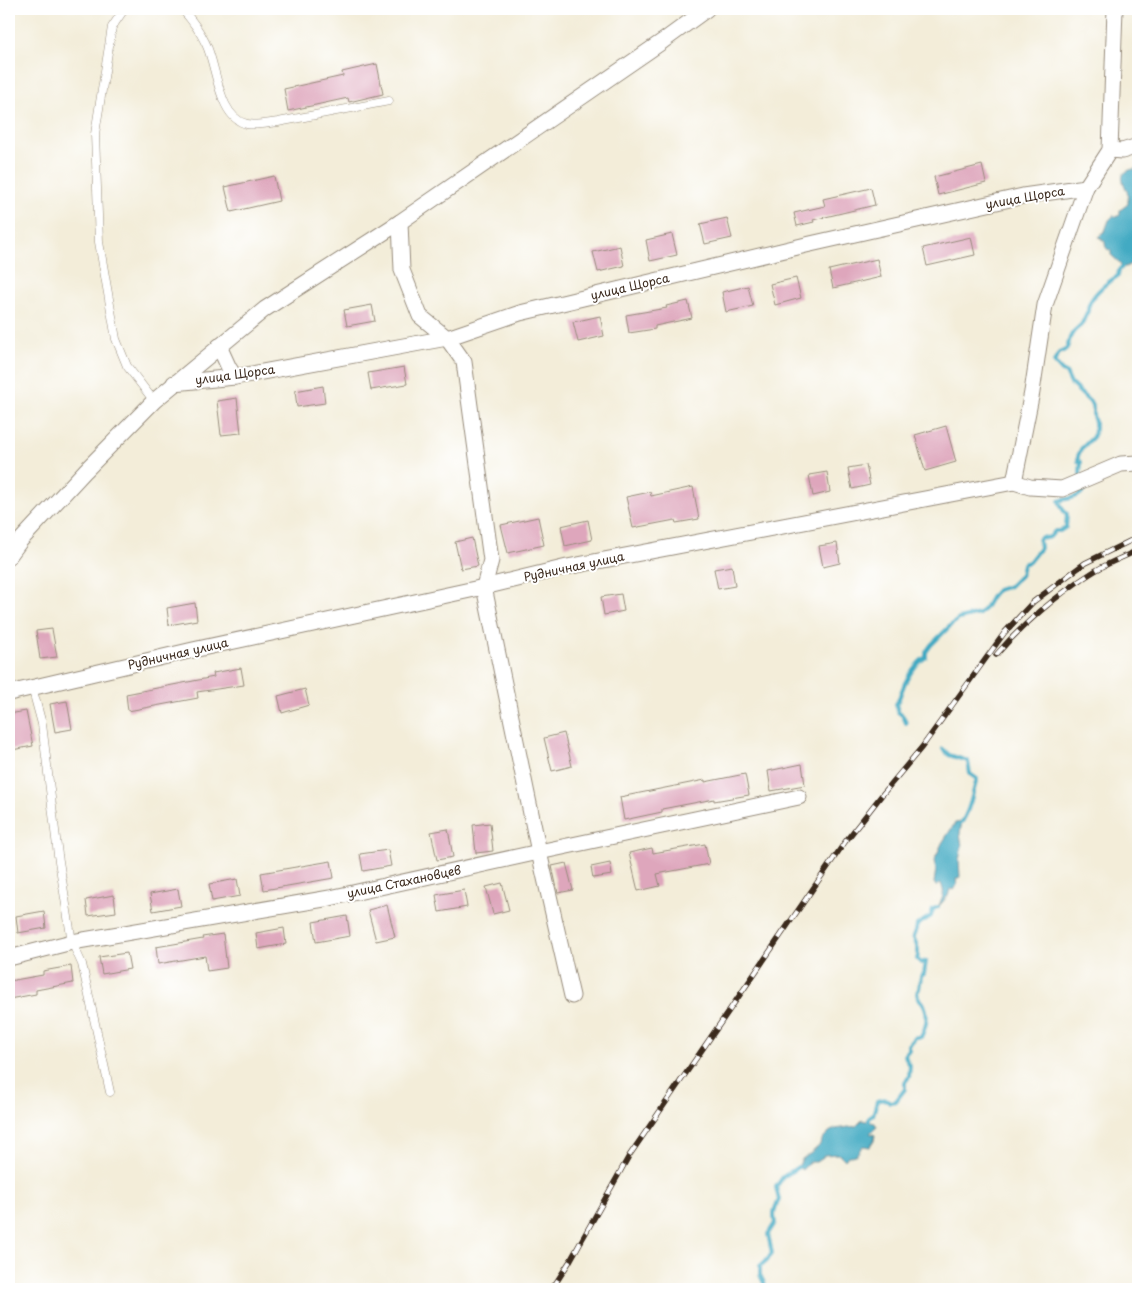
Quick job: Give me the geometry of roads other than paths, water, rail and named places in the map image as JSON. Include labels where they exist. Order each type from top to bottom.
[{"type":"street","points":[[9,556],[20,541],[85,471],[154,401],[265,309],[400,222],[707,9]]},
{"type":"street","points":[[1014,482],[1032,392],[1044,305],[1086,187],[1110,150],[1115,9]]},
{"type":"street","points":[[1110,150],[1122,151],[1138,146]]},
{"type":"street","name":"улица Щорса","points":[[174,383],[235,377],[447,338],[520,313],[797,247],[1023,196],[1086,187]]},
{"type":"street","points":[[400,222],[402,270],[420,316],[447,338],[464,362],[492,560],[484,587],[539,852],[572,996]]},
{"type":"street","points":[[219,346],[228,368],[235,377]]},
{"type":"street","name":"Рудничная улица","points":[[9,693],[193,650],[484,587],[567,566],[1014,482],[1030,487],[1062,489],[1121,464],[1138,463]]},
{"type":"street","name":"улица Стахановцев","points":[[9,958],[72,942],[330,898],[799,797]]},
{"type":"lane","points":[[127,9],[123,11],[112,26],[95,134],[98,242],[116,340],[127,366],[154,401]]},
{"type":"lane","points":[[182,9],[191,18],[206,45],[224,104],[234,117],[246,124],[278,122],[389,101]]},
{"type":"lane","points":[[32,687],[42,724],[58,855],[72,942],[82,964],[110,1092]]},
{"type":"water","points":[[1133,169],[1138,169],[1138,259],[1126,267],[1122,267],[1111,255],[1111,251],[1106,248],[1105,242],[1099,237],[1105,231],[1109,220],[1114,215],[1116,217],[1120,215],[1120,210],[1128,204],[1122,177]]},
{"type":"water","points":[[962,822],[960,833],[962,846],[959,860],[960,877],[956,879],[957,885],[953,890],[950,889],[948,896],[938,907],[943,892],[940,882],[937,887],[934,883],[936,869],[934,861],[942,843],[955,823]]},
{"type":"water","points":[[862,1120],[875,1123],[877,1127],[870,1133],[875,1135],[870,1147],[863,1146],[857,1154],[848,1156],[845,1160],[839,1154],[824,1155],[822,1159],[810,1162],[802,1170],[798,1167],[802,1159],[819,1146],[829,1132],[835,1129],[856,1126]]},
{"type":"waterway","points":[[1081,477],[1081,462],[1078,461],[1078,456],[1081,449],[1093,437],[1095,429],[1093,408],[1091,403],[1071,384],[1066,373],[1054,362],[1059,353],[1066,349],[1070,337],[1081,325],[1094,296],[1103,286],[1118,276],[1119,270],[1122,267]]},
{"type":"waterway","points":[[906,723],[903,716],[898,712],[896,704],[908,678],[914,668],[926,657],[926,652],[931,645],[959,619],[979,614],[997,590],[1010,586],[1021,575],[1023,564],[1029,562],[1040,548],[1039,539],[1050,537],[1055,531],[1060,531],[1066,527],[1067,514],[1059,501],[1080,495],[1086,488],[1083,484]]},
{"type":"waterway","points":[[943,749],[949,755],[968,761],[970,774],[977,779],[962,822]]},
{"type":"waterway","points":[[869,1121],[877,1101],[884,1099],[890,1102],[896,1101],[905,1089],[905,1082],[909,1077],[910,1065],[905,1054],[909,1050],[909,1045],[916,1037],[921,1037],[927,1016],[925,1006],[918,998],[917,992],[921,976],[924,974],[926,961],[921,963],[917,959],[918,950],[913,936],[917,925],[931,916],[933,909],[938,907]]},
{"type":"waterway","points":[[767,1289],[760,1275],[760,1266],[772,1253],[768,1234],[775,1223],[774,1211],[779,1200],[776,1187],[783,1177],[798,1167]]},
{"type":"railway","points":[[552,1289],[570,1261],[629,1156],[845,842],[922,747],[1005,632],[1033,602],[1085,563],[1138,537]]},
{"type":"railway","points":[[996,655],[1028,622],[1065,591],[1096,570],[1138,550]]}]
